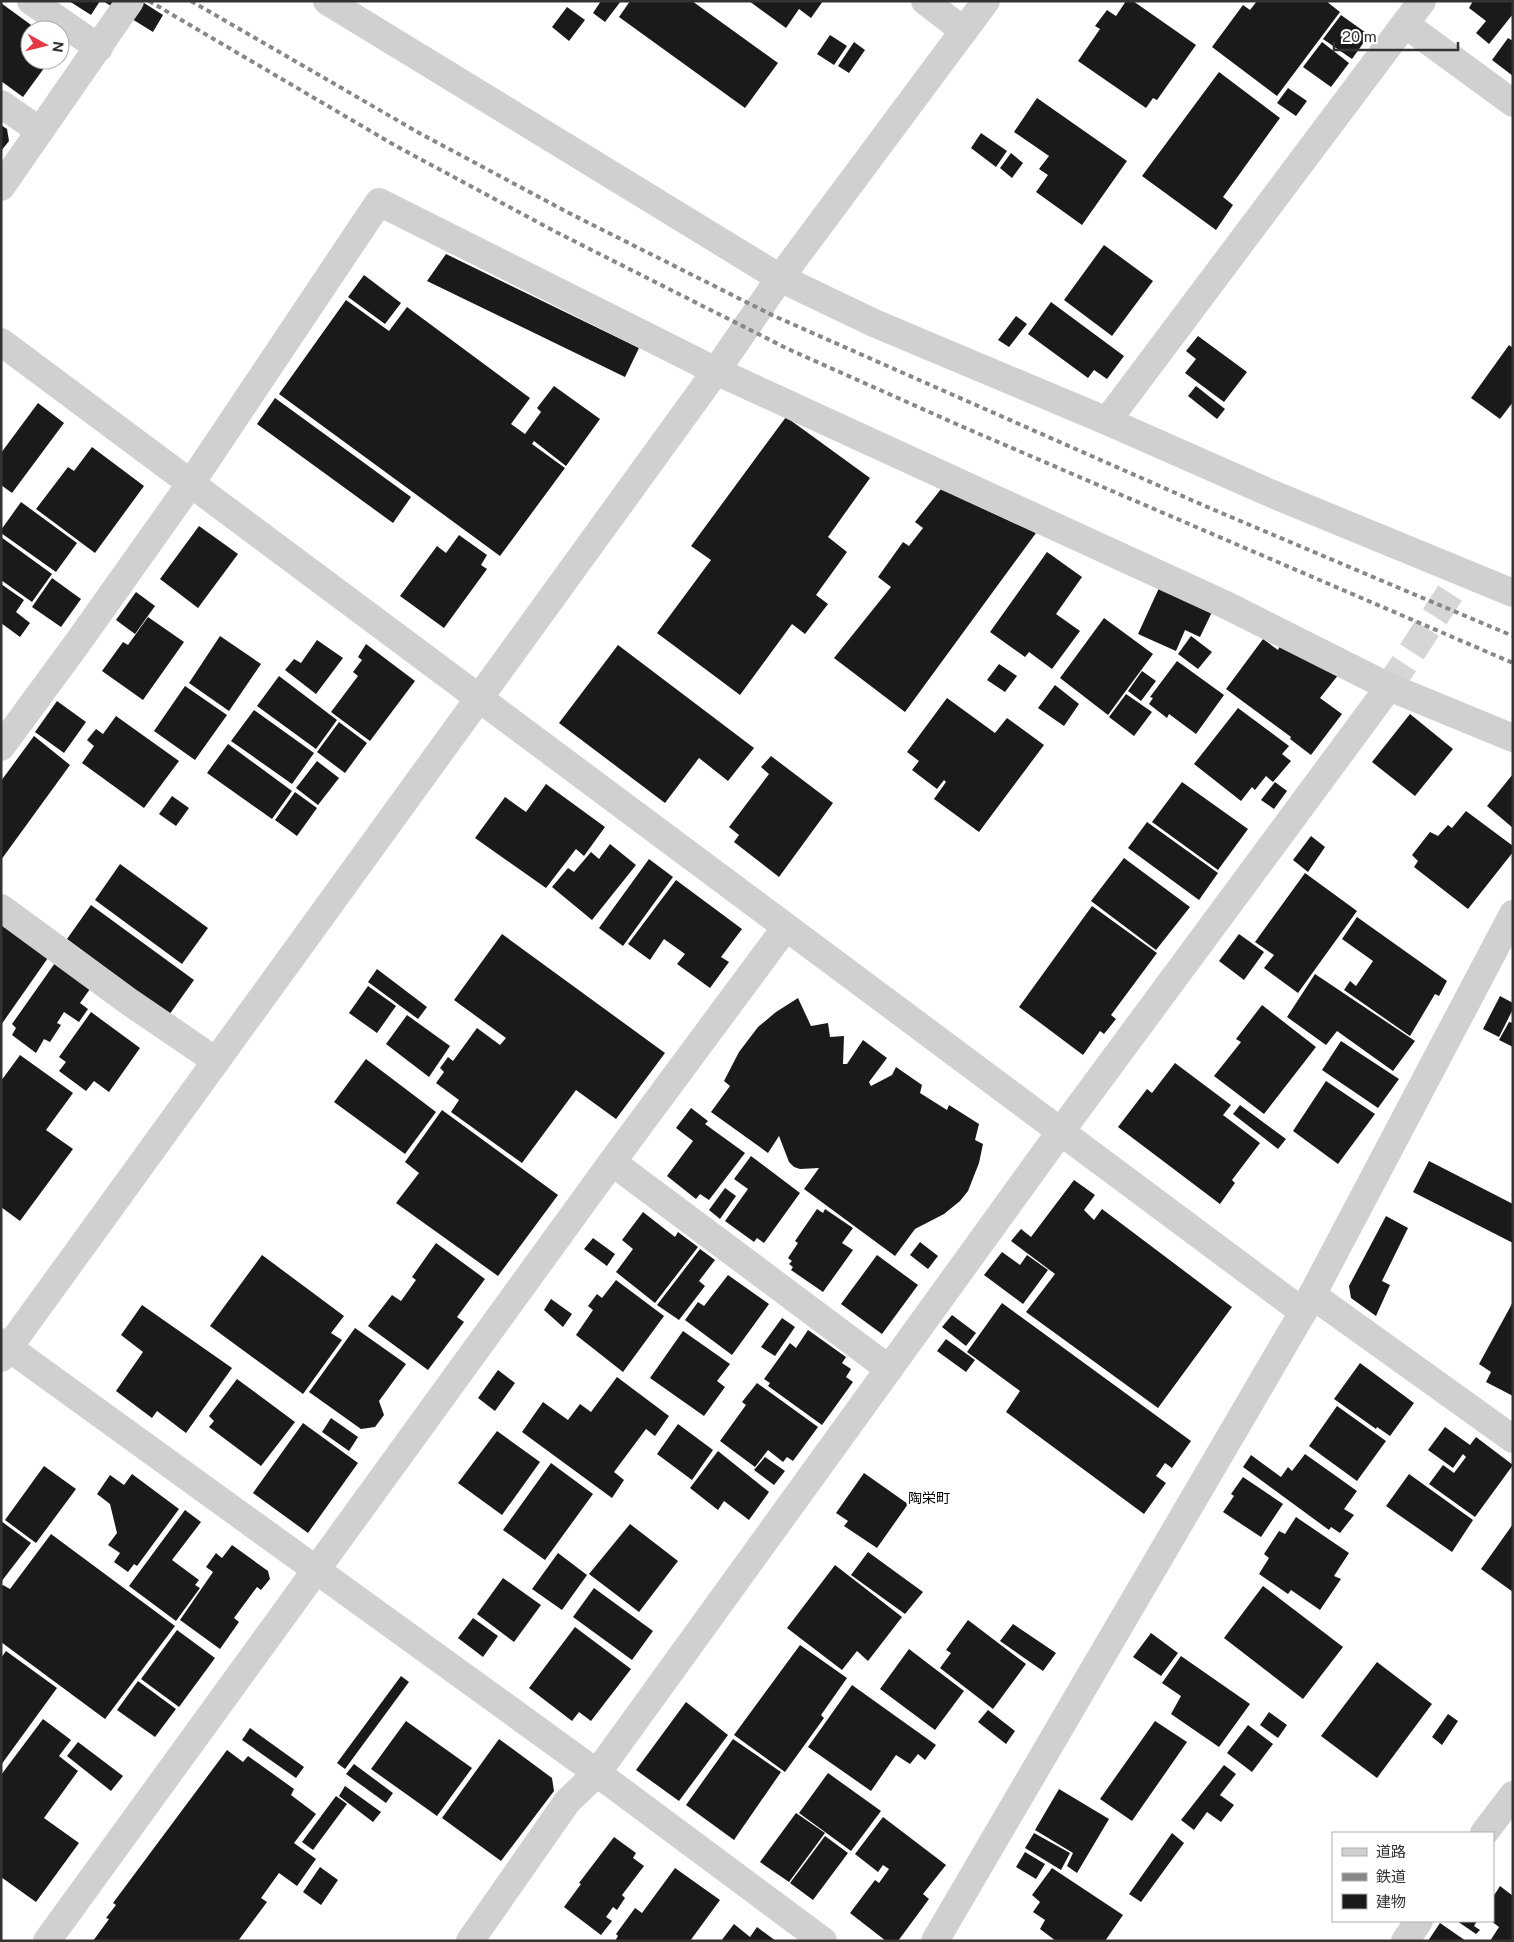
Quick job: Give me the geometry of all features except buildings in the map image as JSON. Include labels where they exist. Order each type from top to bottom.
[{"type":"street","points":[[31,1],[99,48]]},
{"type":"street","points":[[1,187],[130,1]]},
{"type":"street","points":[[327,1],[780,278],[874,323],[1270,493],[1513,593]]},
{"type":"street","points":[[925,1],[964,32]]},
{"type":"street","points":[[823,1941],[597,1772],[4,1349],[480,697],[716,371],[780,278],[986,1]]},
{"type":"street","points":[[1106,421],[1422,1]]},
{"type":"street","points":[[1405,24],[1513,103]]},
{"type":"street","points":[[1,104],[40,131]]},
{"type":"street","points":[[1,747],[191,483],[379,202],[716,371],[1226,605],[1389,686],[1513,738]]},
{"type":"street","points":[[1,342],[1061,1130],[1308,1304],[1513,1439]]},
{"type":"street","points":[[470,1941],[568,1802],[597,1772],[1061,1130],[1389,686]]},
{"type":"street","points":[[1,908],[128,1001],[216,1061]]},
{"type":"street","points":[[935,1941],[1308,1304],[1513,914]]},
{"type":"street","points":[[47,1941],[612,1162],[786,927]]},
{"type":"street","points":[[612,1162],[889,1369]]},
{"type":"street","points":[[1485,1832],[1513,1795]]},
{"type":"street","points":[[1404,1941],[1418,1922]]},
{"type":"tunnel","points":[[1389,687],[1463,573]]},
{"type":"railway","points":[[149,1],[396,146],[556,232],[788,349],[963,427],[1513,663]]},
{"type":"railway","points":[[191,1],[421,134],[569,213],[774,316],[1205,506],[1513,636]]},
{"type":"district","name":"陶栄町","points":[[929,1498]]}]
